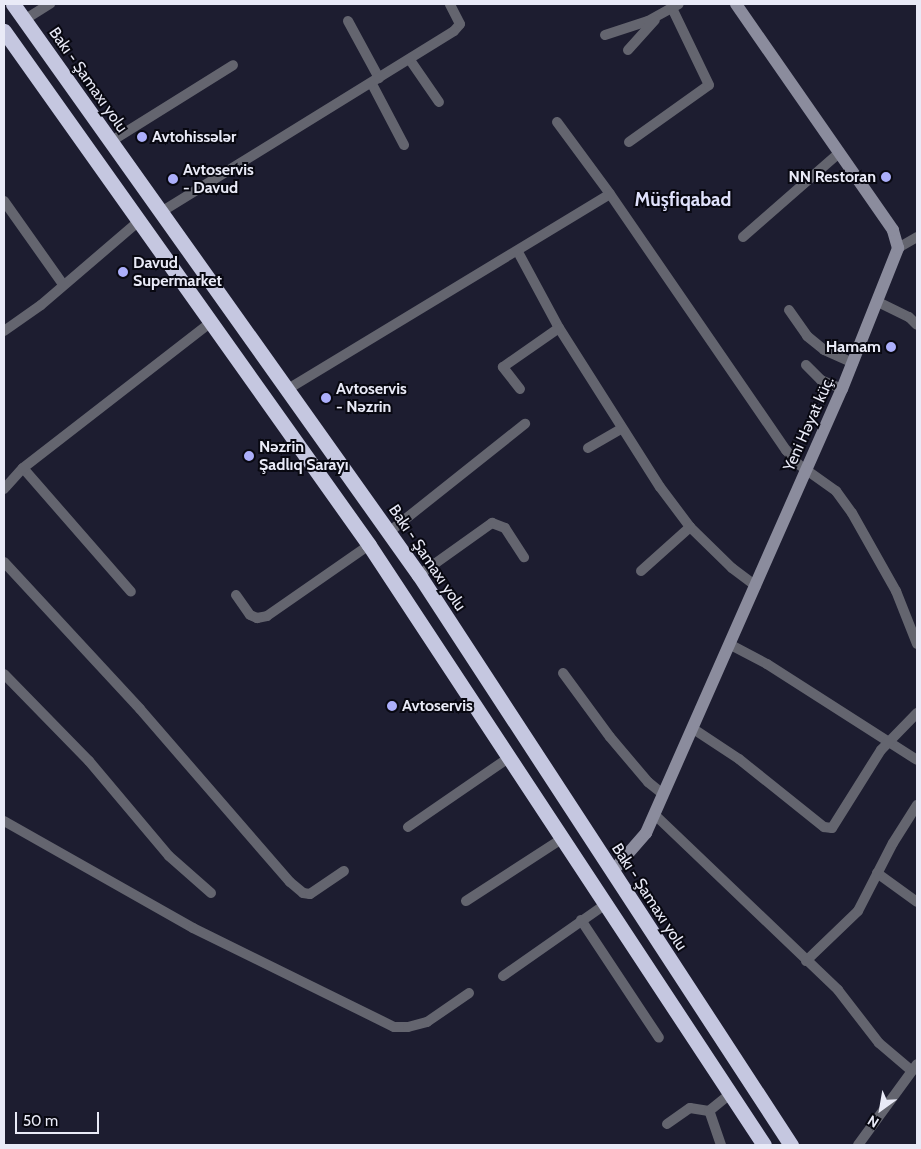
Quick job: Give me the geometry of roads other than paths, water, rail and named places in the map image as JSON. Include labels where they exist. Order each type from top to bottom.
[{"type":"highway","name":"Bakı - Şamaxı yolu","points":[[13,4],[419,575],[791,1145]]},
{"type":"highway","points":[[6,38],[139,220],[369,545],[764,1145]]},
{"type":"street","points":[[24,20],[50,4]]},
{"type":"street","points":[[161,212],[410,60],[460,24],[450,4]]},
{"type":"street","points":[[736,4],[893,230],[898,248],[916,241]]},
{"type":"street","points":[[605,35],[657,17],[675,6],[709,85],[629,142]]},
{"type":"street","points":[[628,50],[657,17]]},
{"type":"street","points":[[348,21],[404,146]]},
{"type":"street","points":[[410,60],[439,102]]},
{"type":"street","points":[[110,142],[233,65]]},
{"type":"street","points":[[557,122],[610,194],[786,450],[836,491],[852,513],[896,591],[917,644]]},
{"type":"street","points":[[743,237],[839,153]]},
{"type":"street","points":[[288,390],[518,252],[610,194]]},
{"type":"street","points":[[4,201],[62,284]]},
{"type":"street","points":[[4,332],[41,305],[62,284],[139,220]]},
{"type":"street","name":"Yeni Həyat küç.","points":[[612,872],[637,846],[654,814],[842,389],[898,248]]},
{"type":"street","points":[[518,252],[559,328],[622,428],[690,527],[732,568],[756,586]]},
{"type":"street","points":[[878,302],[909,317],[917,325]]},
{"type":"street","points":[[789,310],[807,336],[824,350],[853,363]]},
{"type":"street","points":[[4,489],[23,468],[211,322]]},
{"type":"street","points":[[520,389],[503,367],[559,328]]},
{"type":"street","points":[[806,365],[821,380],[842,389]]},
{"type":"street","points":[[389,532],[525,424]]},
{"type":"street","points":[[588,448],[622,428]]},
{"type":"street","points":[[23,468],[131,592]]},
{"type":"street","points":[[419,575],[492,523],[498,522],[505,528],[524,557]]},
{"type":"street","points":[[641,571],[690,527]]},
{"type":"street","points":[[236,595],[250,614],[256,618],[267,616],[369,545]]},
{"type":"street","points":[[4,562],[140,709],[290,882],[303,893],[310,894],[344,870]]},
{"type":"street","points":[[729,644],[767,664],[917,760]]},
{"type":"street","points":[[563,673],[638,771],[663,794]]},
{"type":"street","points":[[4,674],[89,761],[169,856],[211,893]]},
{"type":"street","points":[[692,728],[739,759],[824,827],[832,828],[880,750],[917,713]]},
{"type":"street","points":[[408,827],[510,757]]},
{"type":"street","points":[[806,961],[858,911],[877,873],[917,805]]},
{"type":"street","points":[[654,814],[838,990],[879,1043],[915,1067],[858,1145]]},
{"type":"street","points":[[4,821],[194,928],[394,1027],[408,1027],[427,1022],[469,993]]},
{"type":"street","points":[[466,901],[563,838]]},
{"type":"street","points":[[877,873],[917,902]]},
{"type":"street","points":[[503,976],[606,904]]},
{"type":"street","points":[[581,920],[659,1038]]},
{"type":"street","points":[[667,1124],[690,1108],[709,1111],[731,1094]]},
{"type":"street","points":[[709,1111],[721,1145]]},
{"type":"place","name":"Avtohissələr","points":[[142,137]]},
{"type":"place","name":"NN Restoran","points":[[886,177]]},
{"type":"place","name":"Avtoservis - Davud","points":[[173,179]]},
{"type":"place","name":"Davud Supermarket","points":[[123,272]]},
{"type":"place","name":"Hamam","points":[[891,347]]},
{"type":"place","name":"Avtoservis - Nəzrin","points":[[326,398]]},
{"type":"place","name":"Nəzrin Şadlıq Sarayı","points":[[249,456]]},
{"type":"place","name":"Avtoservis","points":[[392,706]]},
{"type":"district","name":"Müşfiqabad","points":[[683,200]]}]
